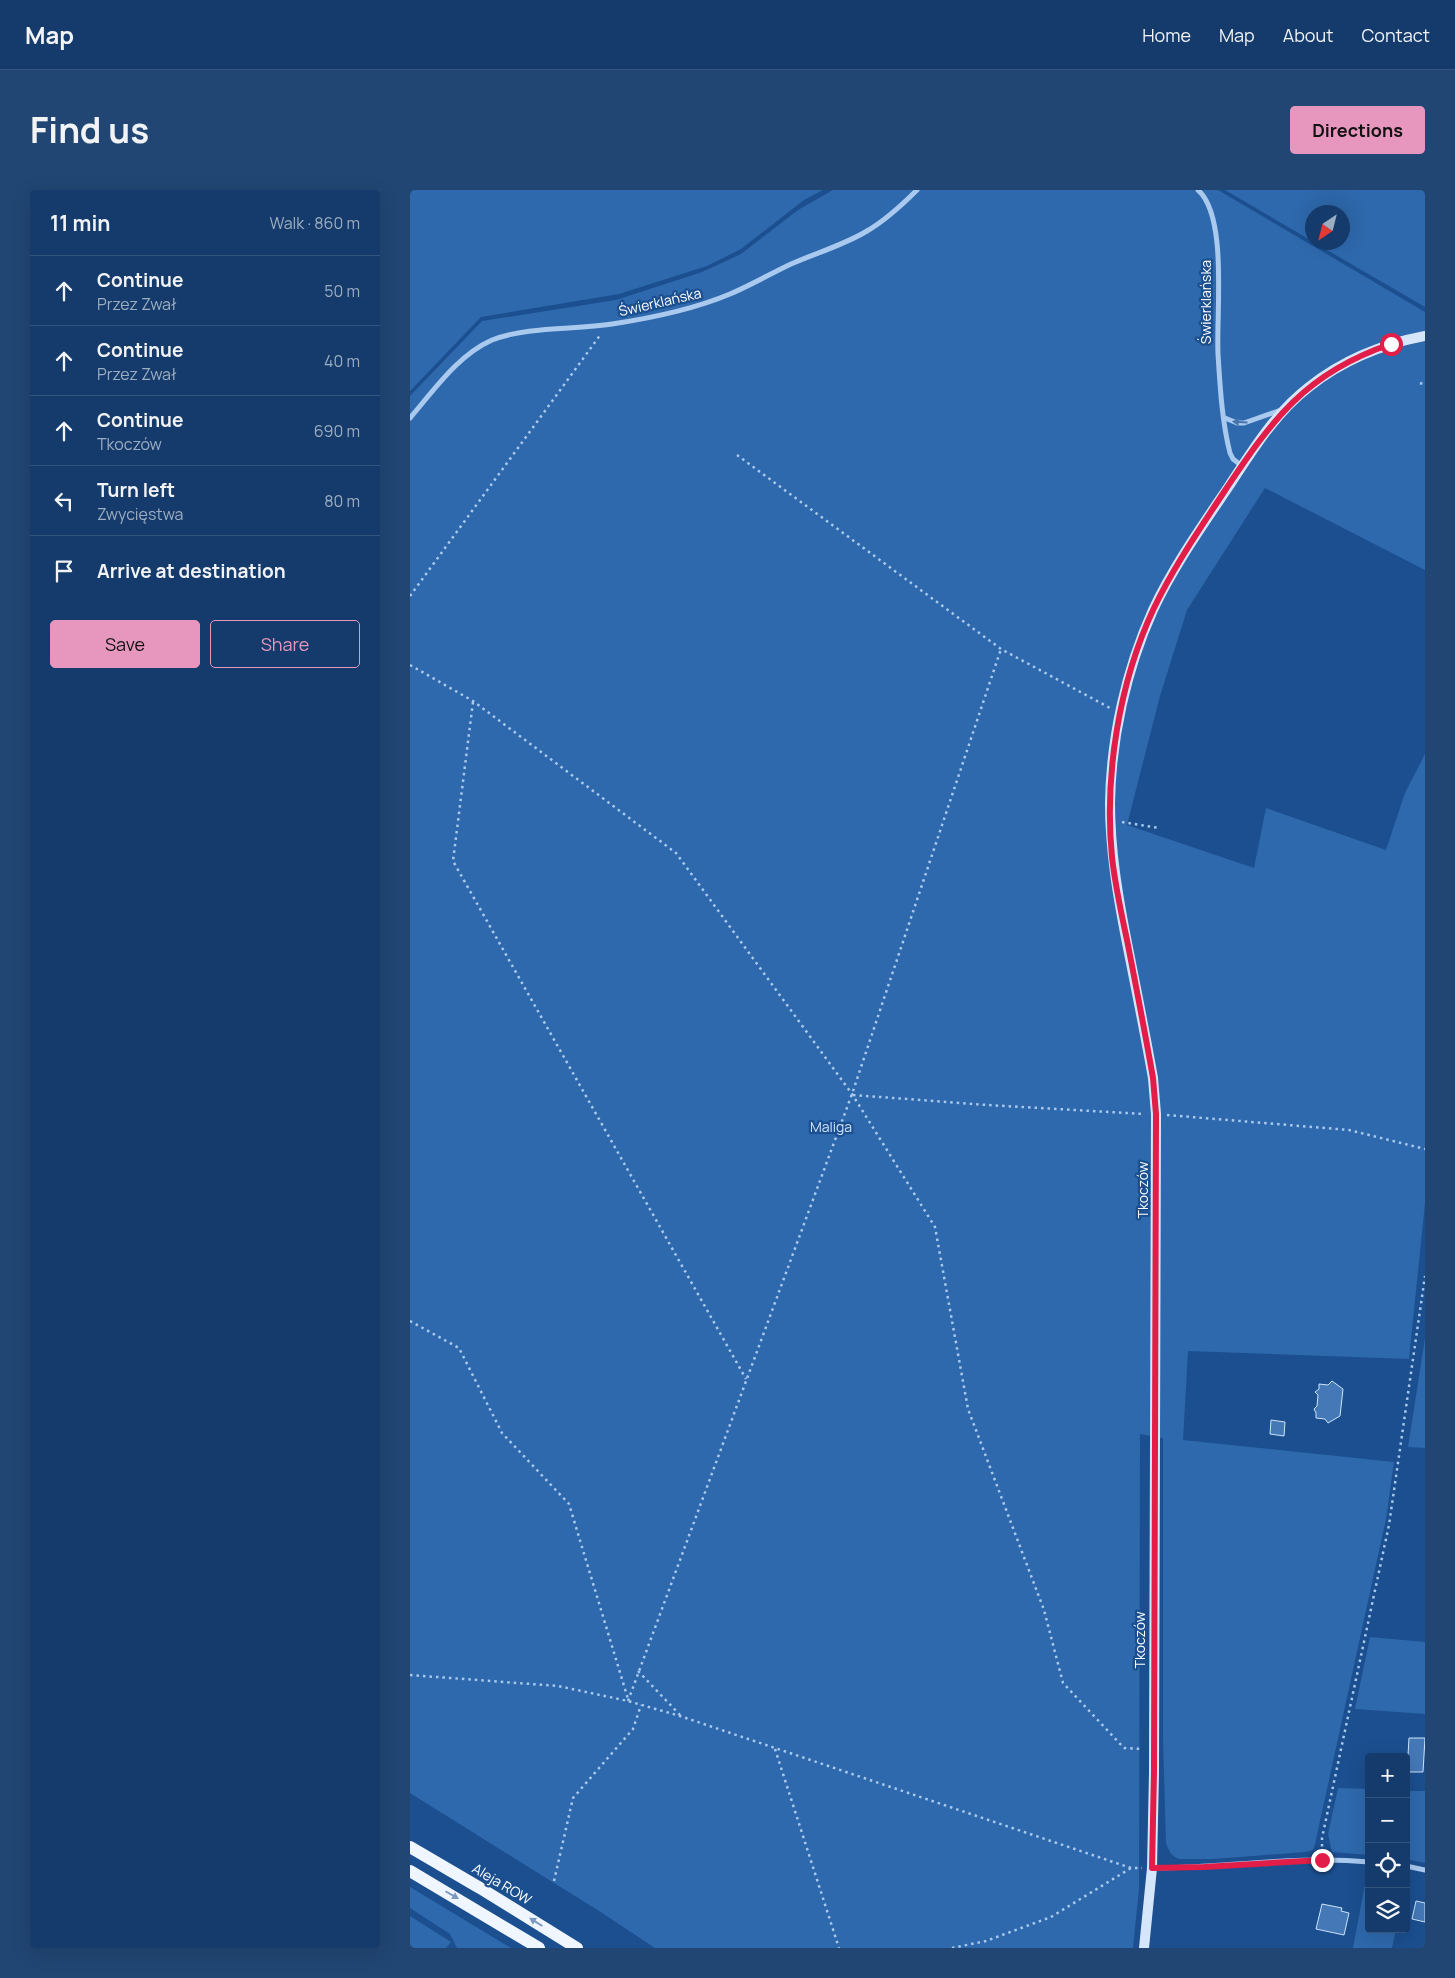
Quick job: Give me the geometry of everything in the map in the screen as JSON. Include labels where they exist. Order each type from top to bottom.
[{"type":"main road","name":"Aleja ROW","points":[[410,1847],[577,1948]]},
{"type":"main road","points":[[410,1871],[539,1948]]},
{"type":"street","name":"Świerklańska","points":[[410,418],[458,364],[470,354],[492,341],[522,333],[608,325],[707,303],[867,231],[893,213],[917,190]]},
{"type":"street","name":"Świerklańska","points":[[1198,190],[1210,206],[1217,234],[1218,353],[1225,418],[1230,453],[1233,459],[1242,466]]},
{"type":"street","name":"Tkoczów","points":[[1144,1948],[1152,1868],[1154,1750],[1156,1114],[1153,1078],[1112,858],[1111,784],[1116,733],[1136,656],[1153,611],[1179,562],[1260,440],[1298,396],[1334,370],[1358,357],[1391,344],[1425,336]]},
{"type":"street","points":[[1225,418],[1237,423],[1244,423],[1287,408]]},
{"type":"street","points":[[1152,1868],[1322,1860],[1365,1862]]},
{"type":"street","points":[[1410,1867],[1425,1870]]},
{"type":"path","points":[[410,596],[608,325]]},
{"type":"path","points":[[1420,383],[1425,385]]},
{"type":"path","points":[[737,455],[1001,649],[1120,714]]},
{"type":"path","points":[[628,1701],[852,1094],[1001,649]]},
{"type":"path","points":[[410,665],[473,701],[676,853],[852,1094],[935,1227],[968,1409],[1044,1610],[1063,1682],[1124,1748],[1154,1750]]},
{"type":"path","points":[[473,701],[453,862],[746,1379]]},
{"type":"path","points":[[1128,822],[1159,828]]},
{"type":"path","points":[[852,1094],[988,1105],[1156,1114],[1349,1130],[1425,1149]]},
{"type":"path","points":[[1322,1860],[1322,1838],[1388,1525],[1425,1276]]},
{"type":"path","points":[[410,1321],[459,1348],[502,1433],[569,1504],[628,1701]]},
{"type":"path","points":[[638,1670],[680,1716]]},
{"type":"path","points":[[410,1675],[558,1686],[628,1701],[680,1716],[1131,1868],[1152,1868]]},
{"type":"path","points":[[554,1881],[573,1798],[633,1729],[641,1705]]},
{"type":"path","points":[[776,1749],[839,1948]]},
{"type":"path","points":[[952,1948],[986,1941],[1052,1917],[1131,1868]]},
{"type":"green space","points":[[410,190],[823,190],[804,200],[741,249],[707,266],[619,294],[481,317],[410,391]]},
{"type":"green space","name":"Maliga","points":[[833,190],[1218,190],[1305,241],[1305,250],[1320,250],[1425,312],[1425,570],[1265,488],[1187,610],[1160,696],[1127,825],[1254,868],[1266,808],[1386,850],[1405,793],[1425,754],[1425,1203],[1409,1359],[1188,1351],[1183,1440],[1394,1462],[1386,1519],[1315,1844],[1313,1850],[1305,1852],[1213,1859],[1179,1859],[1172,1855],[1168,1848],[1166,1843],[1163,1739],[1163,1438],[1140,1434],[1139,1889],[1133,1948],[655,1948],[410,1793],[410,396],[482,321],[616,300],[702,272],[741,254],[798,210]]},
{"type":"green space","points":[[1225,190],[1425,190],[1425,307],[1327,250],[1350,250],[1350,205],[1305,205],[1305,237]]},
{"type":"green space","points":[[1425,1338],[1425,1448],[1408,1447]]},
{"type":"green space","points":[[1370,1637],[1425,1642],[1425,1714],[1355,1709]]},
{"type":"green space","points":[[1338,1788],[1365,1789],[1365,1855],[1332,1852],[1328,1834]]},
{"type":"green space","points":[[1410,1791],[1425,1791],[1425,1863],[1410,1860]]},
{"type":"green space","points":[[1365,1884],[1365,1933],[1395,1933],[1392,1948],[1353,1948]]},
{"type":"green space","points":[[410,1887],[511,1948],[457,1948],[450,1934],[410,1908]]},
{"type":"green space","points":[[410,1916],[451,1942],[446,1948],[410,1948]]},
{"type":"building","points":[[1332,1381],[1343,1389],[1340,1416],[1328,1423],[1325,1419],[1316,1418],[1314,1409],[1317,1406],[1318,1395],[1315,1392],[1319,1389],[1319,1384],[1328,1385]]},
{"type":"building","points":[[1271,1420],[1285,1422],[1284,1436],[1270,1434]]},
{"type":"building","points":[[1409,1738],[1425,1738],[1423,1772],[1410,1772],[1410,1753],[1408,1753]]},
{"type":"building","points":[[1416,1901],[1425,1903],[1425,1922],[1412,1919]]},
{"type":"building","points":[[1322,1904],[1342,1908],[1341,1911],[1349,1913],[1344,1935],[1316,1929]]},
{"type":"route","points":[[1322,1860],[1152,1868],[1156,1114],[1149,1054],[1112,858],[1111,784],[1116,733],[1129,678],[1153,611],[1179,562],[1260,440],[1298,396],[1334,370],[1373,350],[1391,344]]}]
